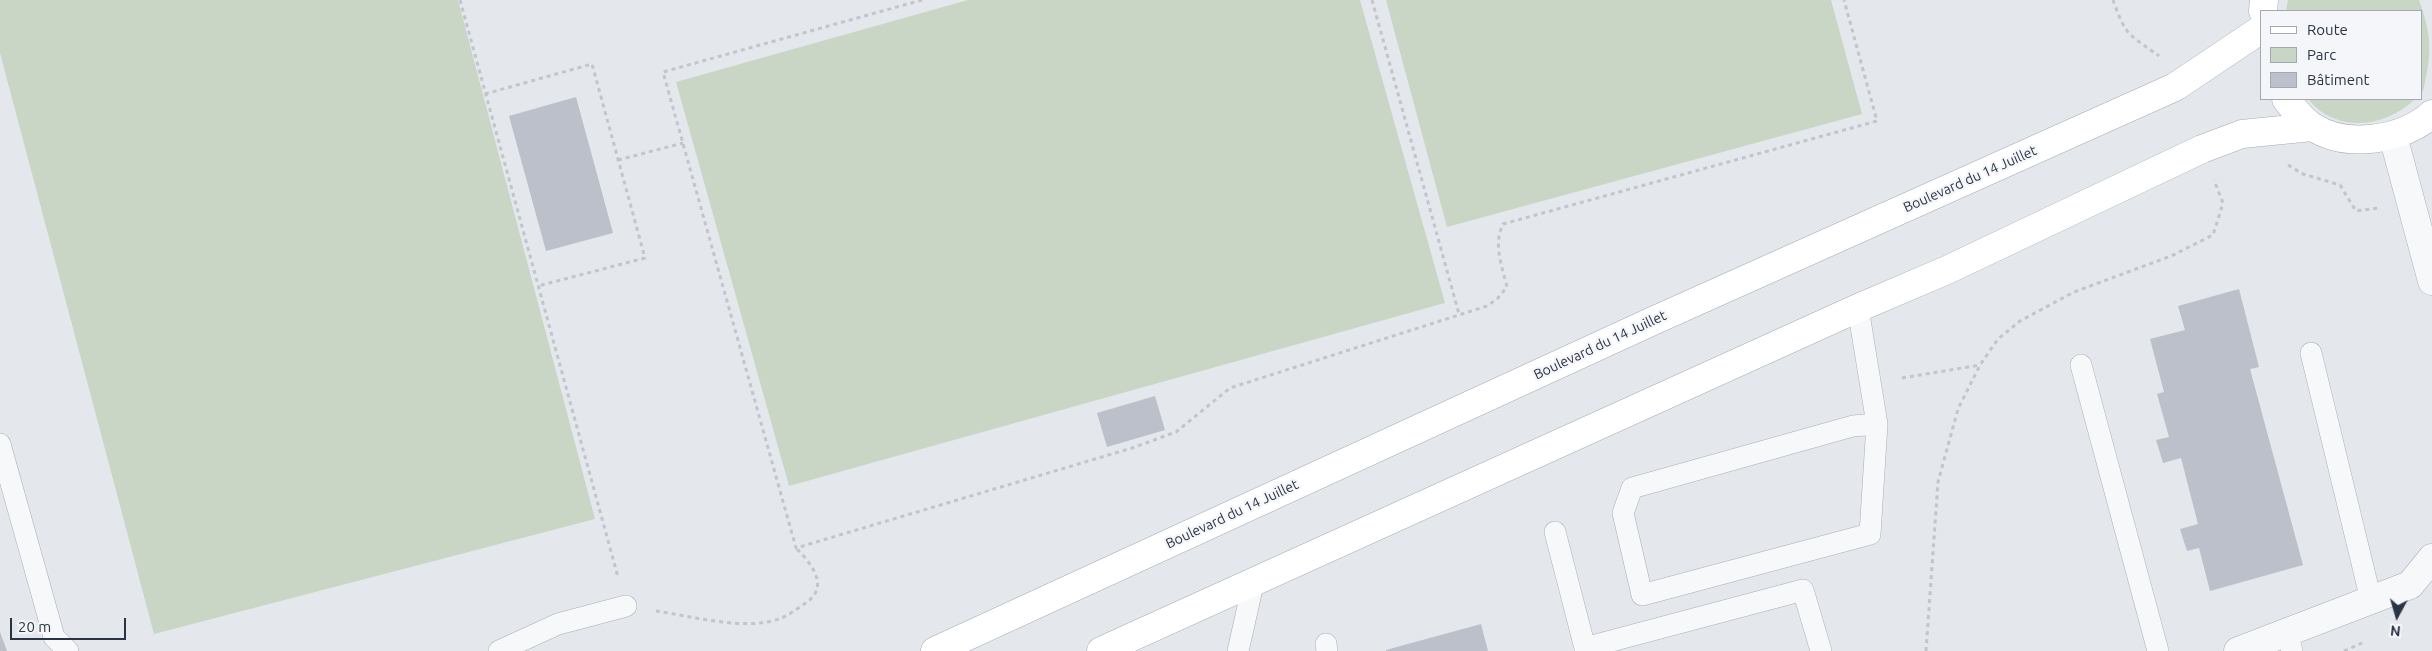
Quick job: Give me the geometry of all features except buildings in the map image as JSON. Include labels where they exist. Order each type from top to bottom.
[{"type":"main road","name":"Boulevard du 14 Juillet","points":[[935,651],[1654,320],[2175,87],[2260,31]]},
{"type":"main road","points":[[2287,100],[2312,127]]},
{"type":"main road","points":[[1101,651],[1254,580],[1858,308],[1948,270],[2202,149],[2242,134],[2312,127],[2348,140],[2393,136],[2421,124],[2432,114]]},
{"type":"street","points":[[2393,136],[2432,281]]},
{"type":"street","points":[[2238,651],[2290,641],[2371,600],[2410,585],[2432,558]]},
{"type":"lane","points":[[1858,308],[1877,424],[1870,534],[1642,595],[1623,514],[1632,488],[1853,426],[1877,424]]},
{"type":"lane","points":[[2310,352],[2371,600]]},
{"type":"lane","points":[[2081,365],[2158,651]]},
{"type":"lane","points":[[0,444],[54,637],[68,651]]},
{"type":"lane","points":[[1556,532],[1586,648],[1804,590],[1821,651]]},
{"type":"lane","points":[[1238,651],[1254,580]]},
{"type":"lane","points":[[499,651],[558,624],[626,606]]},
{"type":"path","points":[[460,0],[626,606],[732,623],[764,622],[781,618],[812,599],[817,588],[813,568],[796,548],[663,72],[922,0]]},
{"type":"path","points":[[1372,0],[1459,314]]},
{"type":"path","points":[[796,548],[1132,448],[1176,432],[1230,388],[1487,306],[1497,300],[1507,287],[1498,248],[1498,234],[1503,224],[1877,121],[1844,0]]},
{"type":"path","points":[[2113,0],[2131,36],[2148,46],[2163,60]]},
{"type":"path","points":[[485,94],[592,64],[645,258],[538,286]]},
{"type":"path","points":[[618,160],[682,142]]},
{"type":"path","points":[[1926,651],[1938,482],[1958,409],[1980,365],[1998,339],[2020,321],[2074,292],[2171,256],[2213,235],[2223,203],[2202,149]]},
{"type":"path","points":[[2287,164],[2303,174],[2340,185],[2356,212]]},
{"type":"path","points":[[1870,383],[1980,365]]},
{"type":"green space","points":[[0,0],[458,0],[595,519],[154,634],[0,53]]},
{"type":"green space","points":[[968,0],[1360,0],[1445,303],[789,486],[676,82]]},
{"type":"green space","points":[[1386,0],[1831,0],[1862,114],[1447,227]]},
{"type":"green space","points":[[2288,0],[2419,0],[2423,13],[2426,24],[2429,45],[2428,66],[2423,91],[2422,10],[2286,10]]},
{"type":"green space","points":[[2309,100],[2414,100],[2390,116],[2361,123],[2346,122],[2332,118],[2319,110]]}]
